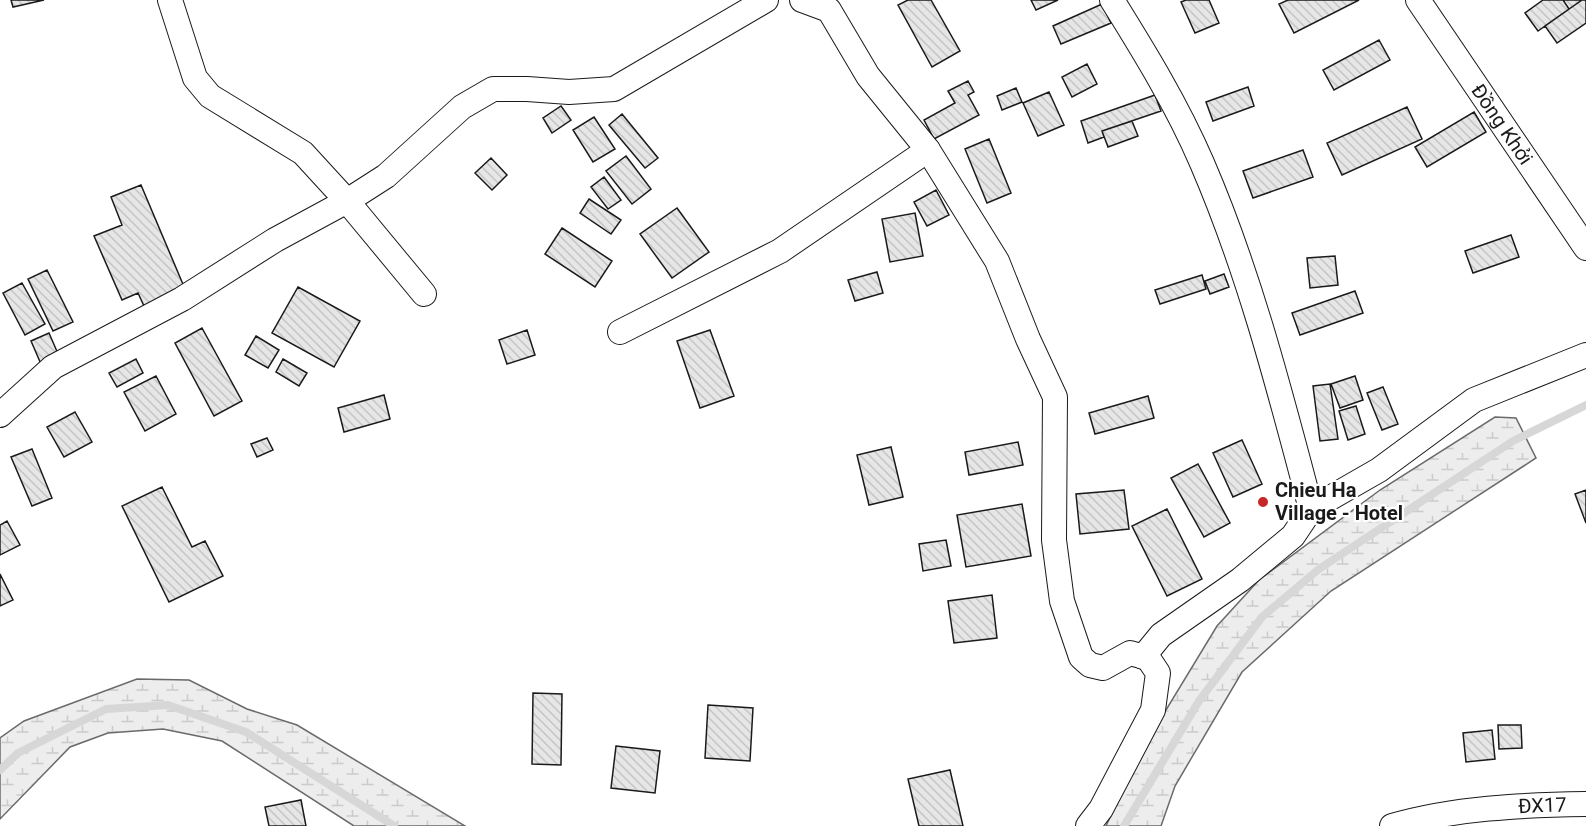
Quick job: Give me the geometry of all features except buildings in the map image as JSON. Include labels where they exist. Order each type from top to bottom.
[{"type":"street","points":[[170,0],[195,78],[210,96],[303,153],[347,201],[424,294]]},
{"type":"street","points":[[0,415],[53,367],[182,299],[275,240],[347,201],[386,176],[462,107],[493,89],[569,93],[614,89],[766,0]]},
{"type":"street","points":[[802,0],[837,5],[868,75],[928,150],[997,261],[1028,339],[1055,397],[1054,540],[1062,601],[1081,657],[1090,665],[1103,668],[1130,653],[1148,658],[1158,673],[1153,710],[1106,799],[1088,826]]},
{"type":"street","points":[[1112,0],[1173,102],[1210,183],[1266,340],[1311,509]]},
{"type":"street","name":"Đồng Khởi","points":[[1418,0],[1586,248]]},
{"type":"street","points":[[620,332],[780,251],[928,150]]},
{"type":"street","points":[[1143,657],[1161,635],[1240,579],[1293,536],[1311,509],[1379,470],[1474,400],[1586,355]]},
{"type":"street","name":"ĐX17","points":[[1392,826],[1415,819],[1461,819],[1586,804]]},
{"type":"green space","points":[[1495,417],[1516,418],[1536,458],[1331,591],[1242,672],[1175,786],[1161,826],[1106,826],[1141,751],[1217,626],[1259,580],[1380,490]]},
{"type":"green space","points":[[137,679],[189,680],[247,709],[297,725],[465,826],[354,826],[222,741],[163,729],[108,733],[70,747],[0,819],[0,738],[24,721]]},
{"type":"waterway","points":[[1124,826],[1199,701],[1262,617],[1319,569],[1513,441],[1586,405]]},
{"type":"waterway","points":[[0,770],[18,753],[106,709],[168,705],[246,732],[394,826]]},
{"type":"place","name":"Chieu Ha Village - Hotel","points":[[1263,502]]}]
